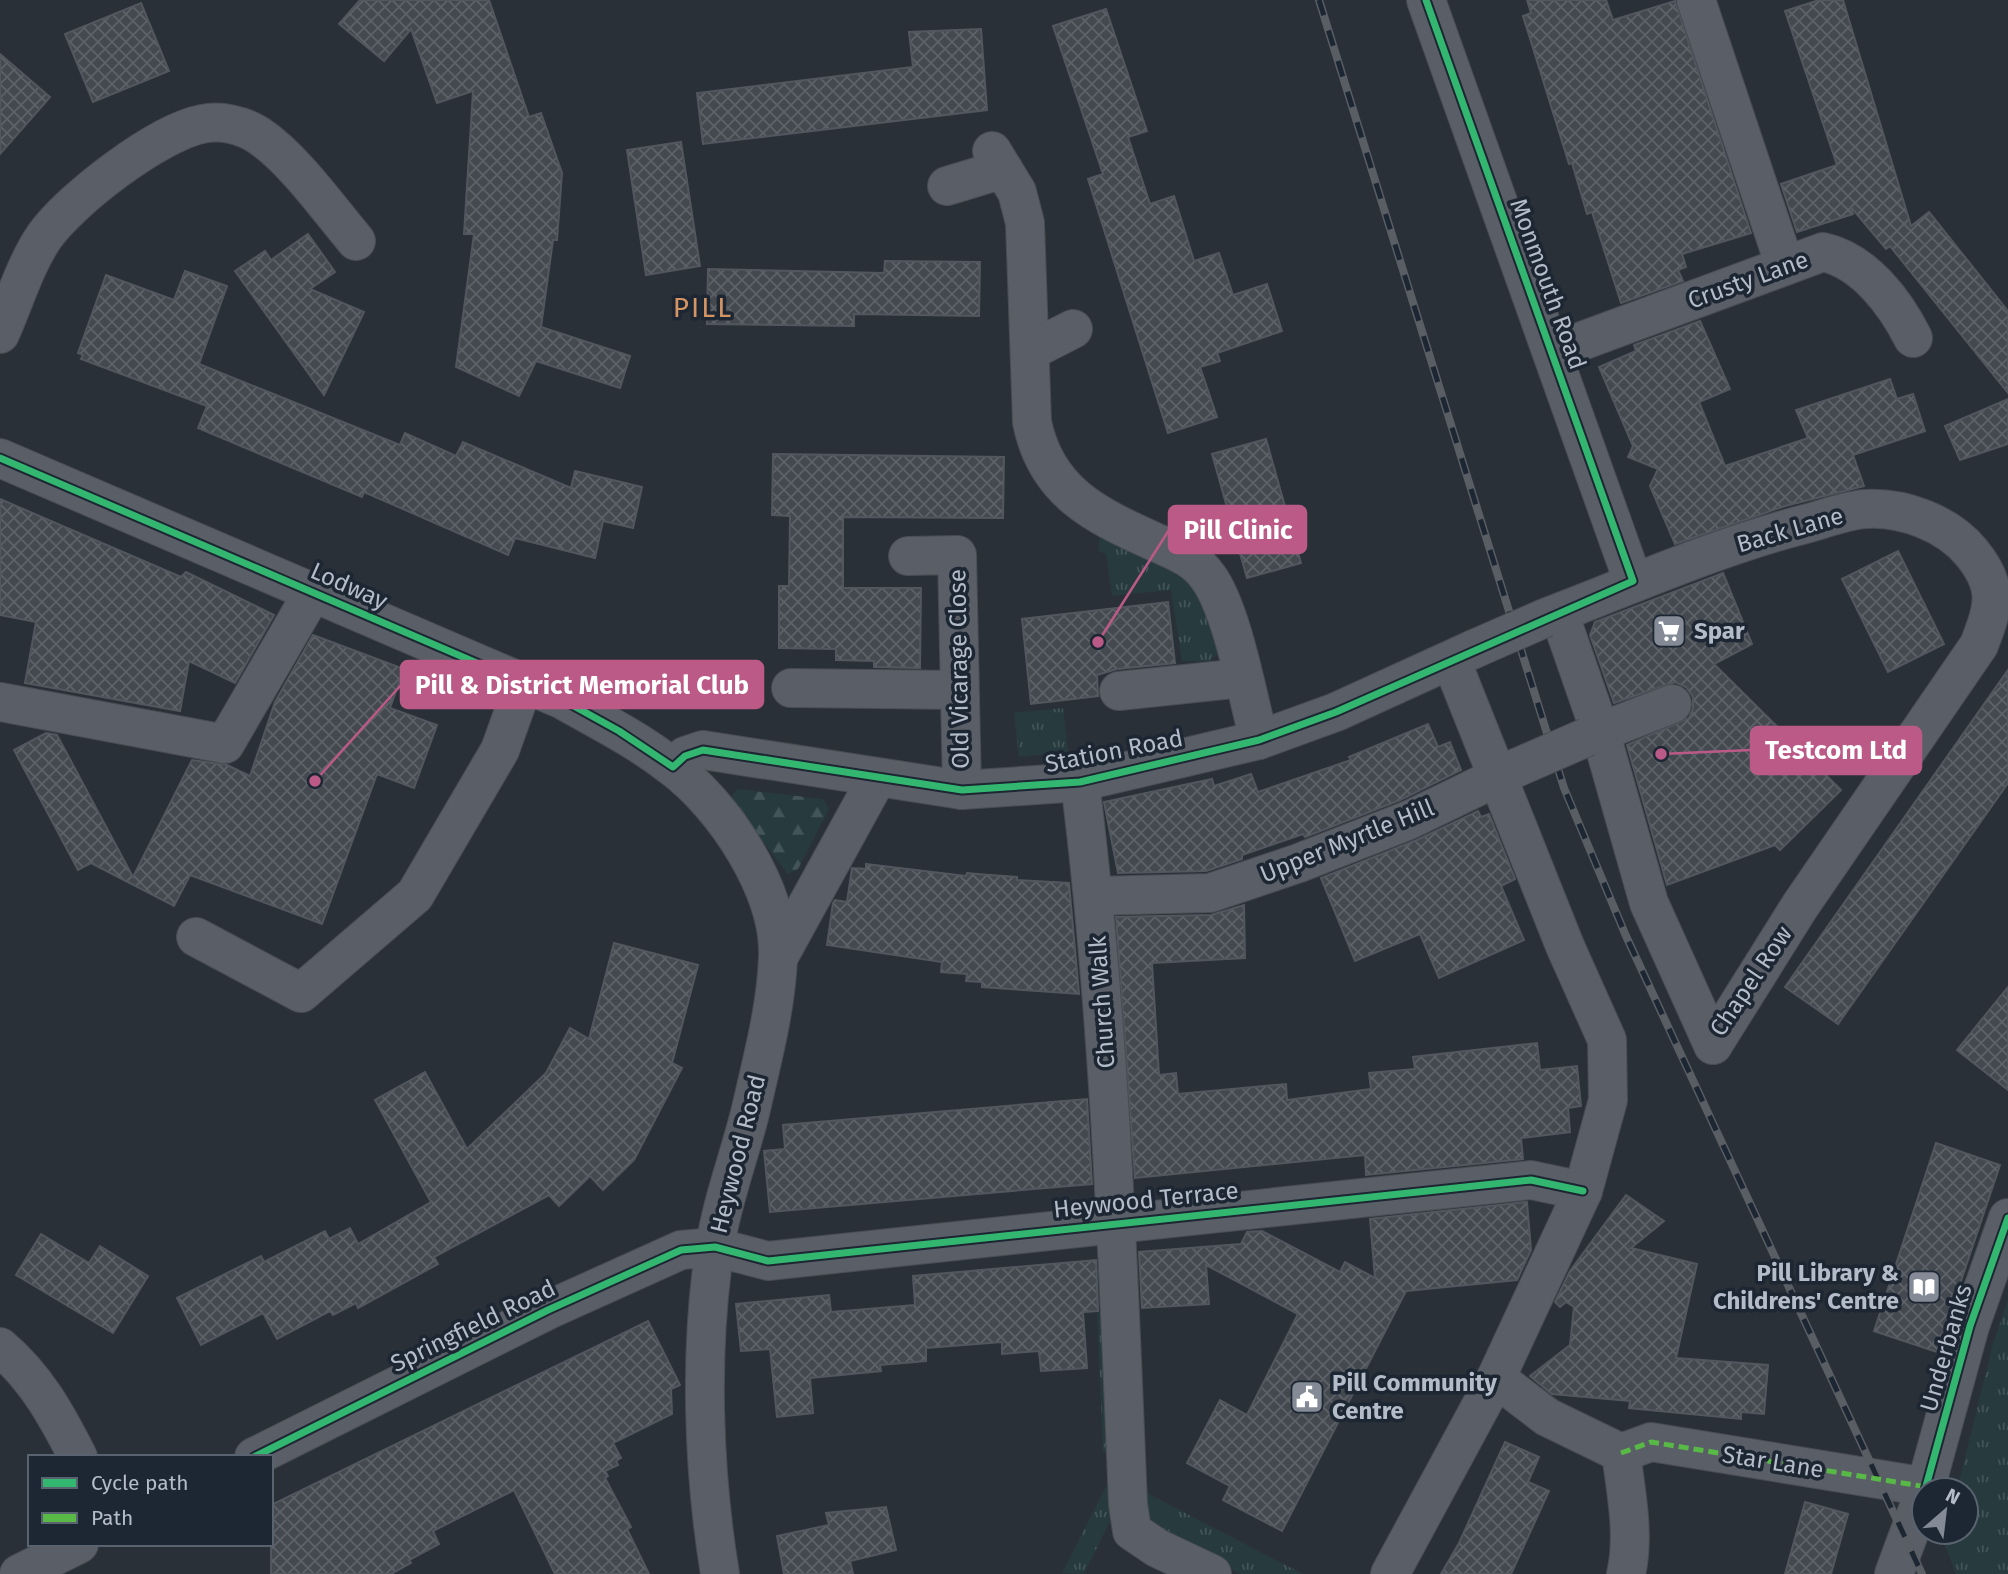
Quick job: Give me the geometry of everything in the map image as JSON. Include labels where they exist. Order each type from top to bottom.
[{"type":"street","name":"Monmouth Road","points":[[1426,0],[1633,581]]},
{"type":"street","points":[[1696,0],[1785,266]]},
{"type":"street","points":[[0,334],[17,263],[54,224],[105,178],[181,131],[221,122],[246,130],[266,142],[356,241]]},
{"type":"street","points":[[947,186],[997,160],[1017,192],[1025,223],[1032,422],[1047,468],[1062,486],[1101,516],[1196,563],[1217,590],[1259,740]]},
{"type":"street","name":"Crusty Lane","points":[[1552,352],[1823,252],[1837,255],[1884,293],[1901,315],[1913,338]]},
{"type":"street","points":[[1030,351],[1073,329]]},
{"type":"street","name":"Lodway","points":[[0,458],[524,683],[619,731],[673,767]]},
{"type":"street","name":"Back Lane","points":[[1552,616],[1633,581],[1783,529],[1864,509],[1893,510],[1923,519],[1965,545],[1979,562],[1988,581],[1993,611]]},
{"type":"street","name":"Old Vicarage Close","points":[[908,556],[957,555],[962,790]]},
{"type":"street","points":[[0,702],[225,744],[313,592]]},
{"type":"street","name":"Chapel Row","points":[[1552,616],[1649,902],[1713,1045],[1800,906],[1979,645],[1993,611]]},
{"type":"street","name":"Station Road","points":[[673,767],[685,756],[703,750],[962,790],[1080,782],[1259,740],[1336,712],[1552,616]]},
{"type":"street","points":[[1390,1574],[1496,1378],[1583,1191],[1608,1100],[1607,1040],[1463,654]]},
{"type":"street","points":[[1119,691],[1242,678]]},
{"type":"street","points":[[196,937],[301,993],[415,895],[500,750],[524,683]]},
{"type":"street","points":[[790,688],[960,690]]},
{"type":"street","name":"Upper Myrtle Hill","points":[[1094,896],[1210,893],[1299,863],[1409,820],[1594,734],[1672,704]]},
{"type":"street","name":"Heywood Road","points":[[673,767],[717,812],[754,862],[774,915],[778,958],[768,1034],[715,1247],[706,1360],[711,1520],[720,1574]]},
{"type":"street","points":[[778,958],[877,778]]},
{"type":"street","name":"Church Walk","points":[[1080,782],[1094,896],[1117,1222],[1128,1504],[1132,1531],[1157,1548],[1212,1574]]},
{"type":"street","name":"Heywood Terrace","points":[[715,1247],[768,1261],[1531,1180],[1583,1191]]},
{"type":"street","name":"Underbanks","points":[[1929,1476],[1970,1326],[2008,1218]]},
{"type":"street","name":"Springfield Road","points":[[258,1455],[548,1310],[668,1255],[681,1250],[715,1247]]},
{"type":"street","points":[[0,1347],[12,1357],[52,1407],[77,1455]]},
{"type":"street","points":[[1496,1378],[1547,1417],[1621,1453],[1628,1507],[1629,1560],[1626,1574]]},
{"type":"street","name":"Star Lane","points":[[1621,1453],[1651,1443],[1910,1487]]},
{"type":"street","name":"Underbanks","points":[[1894,1574],[1910,1531]]},
{"type":"street","points":[[19,1574],[75,1546]]},
{"type":"green space","points":[[1100,533],[1164,555],[1199,594],[1218,654],[1209,661],[1182,661],[1171,590],[1112,596],[1106,554],[1098,551]]},
{"type":"green space","points":[[1063,708],[1068,752],[1019,757],[1014,713]]},
{"type":"green space","points":[[737,789],[823,799],[829,809],[798,869],[788,874],[730,799]]},
{"type":"green space","points":[[1105,1260],[1113,1452],[1103,1453],[1095,1261]]},
{"type":"green space","points":[[2008,1299],[2008,1574],[1956,1574],[1945,1546],[1980,1546],[1980,1476],[1960,1476],[1993,1344]]},
{"type":"green space","points":[[1114,1471],[1115,1511],[1084,1574],[1062,1573]]},
{"type":"green space","points":[[1139,1489],[1303,1574],[1241,1574],[1162,1535],[1148,1523]]},
{"type":"building","points":[[360,0],[489,0],[529,117],[541,113],[562,173],[557,240],[553,240],[541,327],[630,356],[620,388],[536,361],[519,396],[456,367],[474,234],[464,234],[473,91],[437,103],[411,29],[384,61],[339,24]]},
{"type":"building","points":[[1527,0],[1606,0],[1613,20],[1675,1],[1751,233],[1682,254],[1686,267],[1678,270],[1683,281],[1621,303],[1592,212],[1587,214],[1572,163],[1569,164],[1523,16],[1531,13]]},
{"type":"building","points":[[1819,0],[1843,0],[1911,226],[1929,212],[2008,311],[2008,393],[1890,246],[1886,249],[1850,206],[1853,214],[1797,232],[1781,184],[1837,165],[1785,11]]},
{"type":"building","points":[[141,3],[169,71],[93,102],[65,34]]},
{"type":"building","points":[[1106,9],[1147,131],[1128,137],[1150,204],[1174,196],[1194,261],[1219,253],[1233,295],[1267,284],[1282,331],[1217,353],[1220,361],[1200,367],[1217,417],[1168,433],[1088,179],[1103,174],[1053,26]]},
{"type":"building","points":[[981,29],[987,110],[703,144],[697,93],[913,67],[909,32]]},
{"type":"building","points":[[0,54],[50,97],[0,154]]},
{"type":"building","points":[[681,142],[700,266],[646,275],[627,150]]},
{"type":"building","points":[[308,234],[335,272],[310,289],[364,312],[324,395],[235,271],[265,251],[271,260]]},
{"type":"building","points":[[885,261],[980,262],[979,316],[854,314],[854,326],[707,324],[708,269],[884,273]]},
{"type":"building","points":[[185,271],[227,286],[199,364],[400,445],[405,433],[456,456],[463,442],[571,488],[575,471],[642,487],[633,528],[603,521],[595,558],[515,538],[508,555],[364,492],[362,497],[198,428],[207,406],[81,359],[83,355],[78,353],[106,275],[174,300]]},
{"type":"building","points":[[1700,321],[1730,389],[1699,402],[1725,466],[1808,438],[1796,410],[1890,379],[1897,399],[1913,394],[1925,431],[1853,455],[1864,486],[1785,506],[1675,544],[1650,486],[1658,469],[1628,457],[1633,446],[1599,367],[1636,351],[1634,345]]},
{"type":"building","points":[[2008,399],[2008,444],[1960,460],[1945,426]]},
{"type":"building","points":[[1266,439],[1301,563],[1247,578],[1212,454]]},
{"type":"building","points":[[773,454],[1004,457],[1003,518],[843,517],[843,588],[921,588],[920,668],[874,667],[874,661],[836,660],[836,649],[779,648],[779,586],[789,586],[790,516],[772,515]]},
{"type":"building","points":[[0,499],[181,577],[186,572],[274,615],[235,683],[189,661],[180,711],[25,683],[36,622],[0,615]]},
{"type":"building","points":[[1898,551],[1944,644],[1888,672],[1842,579]]},
{"type":"building","points":[[1723,573],[1752,644],[1714,664],[1841,790],[1780,850],[1775,845],[1667,885],[1627,745],[1689,718],[1693,697],[1686,687],[1675,682],[1614,703],[1590,635],[1595,622]]},
{"type":"building","points":[[1168,602],[1175,663],[1117,669],[1097,675],[1098,696],[1031,704],[1022,619]]},
{"type":"building","points":[[313,635],[404,669],[390,708],[437,725],[414,788],[377,774],[322,924],[190,875],[174,906],[91,863],[78,870],[14,750],[46,733],[57,735],[133,877],[192,760],[227,765],[250,776],[275,702]]},
{"type":"building","points":[[2008,670],[2008,783],[1838,1024],[1785,987]]},
{"type":"building","points":[[1428,724],[1438,747],[1450,742],[1461,770],[1400,800],[1305,837],[1303,834],[1242,855],[1242,859],[1206,871],[1118,873],[1104,802],[1212,779],[1214,786],[1251,774],[1258,792],[1351,760],[1349,757]]},
{"type":"building","points":[[1478,811],[1481,817],[1489,814],[1515,879],[1501,886],[1524,940],[1439,978],[1420,934],[1355,961],[1321,878],[1417,840]]},
{"type":"building","points":[[866,864],[966,876],[967,873],[1069,883],[1079,994],[982,987],[982,982],[966,981],[967,974],[941,972],[942,962],[827,945],[833,903],[835,900],[847,902],[852,868],[866,869]]},
{"type":"building","points":[[1244,905],[1245,958],[1152,963],[1159,1075],[1176,1073],[1178,1094],[1286,1084],[1287,1100],[1371,1089],[1369,1073],[1415,1069],[1413,1057],[1537,1043],[1540,1070],[1577,1066],[1581,1106],[1568,1108],[1570,1132],[1521,1138],[1523,1159],[1366,1175],[1365,1155],[1135,1178],[1116,917],[1211,915]]},
{"type":"building","points":[[614,943],[698,965],[672,1063],[682,1068],[634,1160],[603,1190],[590,1176],[559,1206],[549,1195],[434,1257],[438,1264],[358,1308],[356,1303],[333,1315],[330,1311],[277,1339],[263,1313],[201,1345],[177,1298],[261,1256],[264,1262],[325,1231],[329,1239],[350,1228],[358,1244],[431,1202],[375,1100],[425,1072],[467,1149],[546,1073],[570,1028],[589,1039]]},
{"type":"building","points":[[2008,987],[2008,1090],[1957,1050]]},
{"type":"building","points":[[1087,1099],[1092,1184],[770,1212],[764,1151],[785,1149],[783,1125]]},
{"type":"building","points":[[1936,1143],[2000,1165],[1937,1352],[1874,1331]]},
{"type":"building","points":[[1626,1195],[1664,1221],[1631,1248],[1697,1264],[1676,1358],[1768,1365],[1764,1414],[1741,1412],[1741,1419],[1629,1408],[1630,1401],[1552,1394],[1530,1376],[1570,1345],[1574,1307],[1566,1302],[1560,1307],[1555,1302],[1570,1271]]},
{"type":"building","points":[[1527,1202],[1531,1250],[1517,1280],[1406,1291],[1282,1531],[1223,1500],[1230,1486],[1187,1463],[1220,1400],[1247,1415],[1298,1314],[1206,1265],[1209,1304],[1142,1308],[1139,1252],[1241,1244],[1247,1232],[1262,1231],[1340,1272],[1345,1262],[1375,1278],[1370,1219]]},
{"type":"building","points":[[41,1234],[89,1263],[100,1246],[148,1276],[113,1333],[16,1275]]},
{"type":"building","points":[[1096,1260],[1098,1311],[1083,1312],[1087,1368],[1041,1371],[1039,1351],[1002,1354],[1002,1342],[926,1348],[926,1361],[880,1365],[881,1371],[810,1378],[813,1413],[777,1417],[770,1349],[741,1351],[736,1304],[829,1295],[831,1312],[915,1305],[913,1276]]},
{"type":"building","points":[[648,1321],[680,1385],[671,1389],[672,1414],[613,1443],[621,1458],[616,1461],[618,1465],[605,1471],[608,1476],[605,1478],[631,1527],[627,1529],[649,1574],[555,1574],[514,1490],[433,1531],[439,1544],[409,1560],[411,1563],[391,1574],[271,1574],[273,1504]]},
{"type":"building","points":[[1505,1442],[1539,1457],[1528,1482],[1549,1491],[1511,1574],[1441,1574],[1459,1543]]},
{"type":"building","points":[[1805,1502],[1848,1514],[1831,1574],[1785,1574]]},
{"type":"building","points":[[886,1507],[896,1550],[850,1561],[853,1574],[784,1574],[777,1536],[829,1525],[826,1513]]},
{"type":"railway","points":[[1319,0],[1564,788],[1626,936],[1922,1574]]},
{"type":"marked path","points":[[1621,1453],[1651,1442],[1910,1484]]},
{"type":"cycle path","points":[[0,458],[563,700],[619,731],[673,767],[685,756],[703,750],[962,790],[1080,782],[1259,740],[1336,712],[1633,581],[1426,0]]},
{"type":"cycle path","points":[[258,1455],[548,1310],[681,1250],[715,1247],[768,1261],[1531,1180],[1583,1191]]},
{"type":"cycle path","points":[[1929,1476],[1970,1326],[2008,1218]]},
{"type":"place","name":"Spar","points":[[1669,631]]},
{"type":"place","name":"Pill Clinic","points":[[1098,642]]},
{"type":"place","name":"Testcom Ltd","points":[[1661,754]]},
{"type":"place","name":"Pill & District Memorial Club","points":[[315,781]]},
{"type":"place","name":"Pill Library & Childrens' Centre","points":[[1924,1287]]},
{"type":"place","name":"Pill Community Centre","points":[[1307,1397]]},
{"type":"district","name":"PILL","points":[[703,307]]}]
